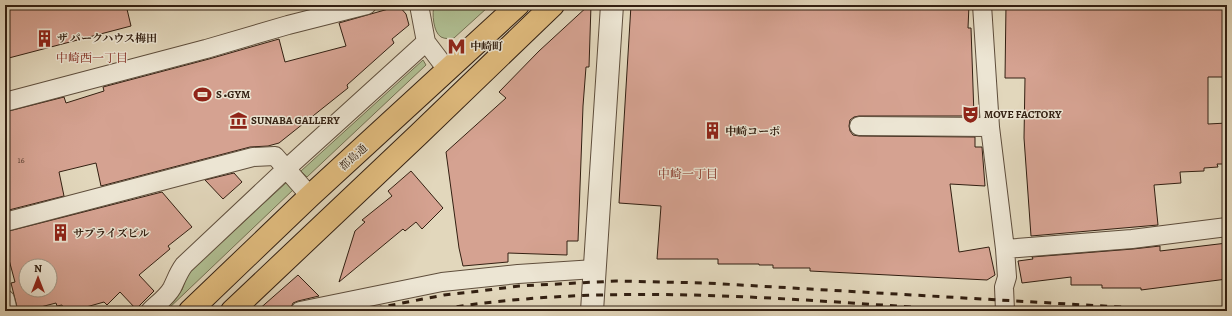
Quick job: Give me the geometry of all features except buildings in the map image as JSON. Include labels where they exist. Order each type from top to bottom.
[{"type":"main road","name":"都島通","points":[[190,311],[310,196],[448,71],[518,5]]},
{"type":"main road","points":[[232,311],[552,5]]},
{"type":"street","points":[[5,102],[367,5]]},
{"type":"street","points":[[419,5],[426,42],[448,71]]},
{"type":"street","points":[[592,311],[612,5]]},
{"type":"street","points":[[982,5],[990,127],[1005,249],[1007,277],[1004,287],[1005,311]]},
{"type":"street","points":[[150,311],[169,293],[178,273],[184,265],[286,169],[426,42]]},
{"type":"street","points":[[859,126],[990,127]]},
{"type":"street","points":[[5,222],[254,156],[275,156],[310,196]]},
{"type":"street","points":[[1005,249],[1132,239],[1227,227]]},
{"type":"street","points":[[300,311],[341,307],[442,282],[518,274],[595,269]]},
{"type":"street","points":[[5,299],[8,311]]},
{"type":"green space","points":[[434,5],[487,5],[487,8],[454,38],[448,39],[438,35],[436,31],[433,17]]},
{"type":"green space","points":[[423,60],[426,65],[307,177],[301,171]]},
{"type":"green space","points":[[287,182],[294,189],[166,311],[161,311],[182,290],[187,274]]},
{"type":"railway","points":[[361,311],[444,295],[519,286],[616,281],[706,283],[1189,311]]},
{"type":"railway","points":[[429,311],[497,302],[564,296],[632,294],[769,298],[972,311]]},
{"type":"place","name":"ザ パークハウス梅田","points":[[44,38]]},
{"type":"place","name":"中崎町","points":[[457,46]]},
{"type":"place","name":"S •GYM","points":[[203,94]]},
{"type":"place","name":"MOVE FACTORY","points":[[971,114]]},
{"type":"place","name":"SUNABA GALLERY","points":[[238,120]]},
{"type":"place","name":"中崎コーポ","points":[[712,131]]},
{"type":"place","name":"サプライズビル","points":[[60,233]]},
{"type":"district","name":"中崎西一丁目","points":[[92,58]]},
{"type":"district","name":"中崎一丁目","points":[[688,174]]}]
